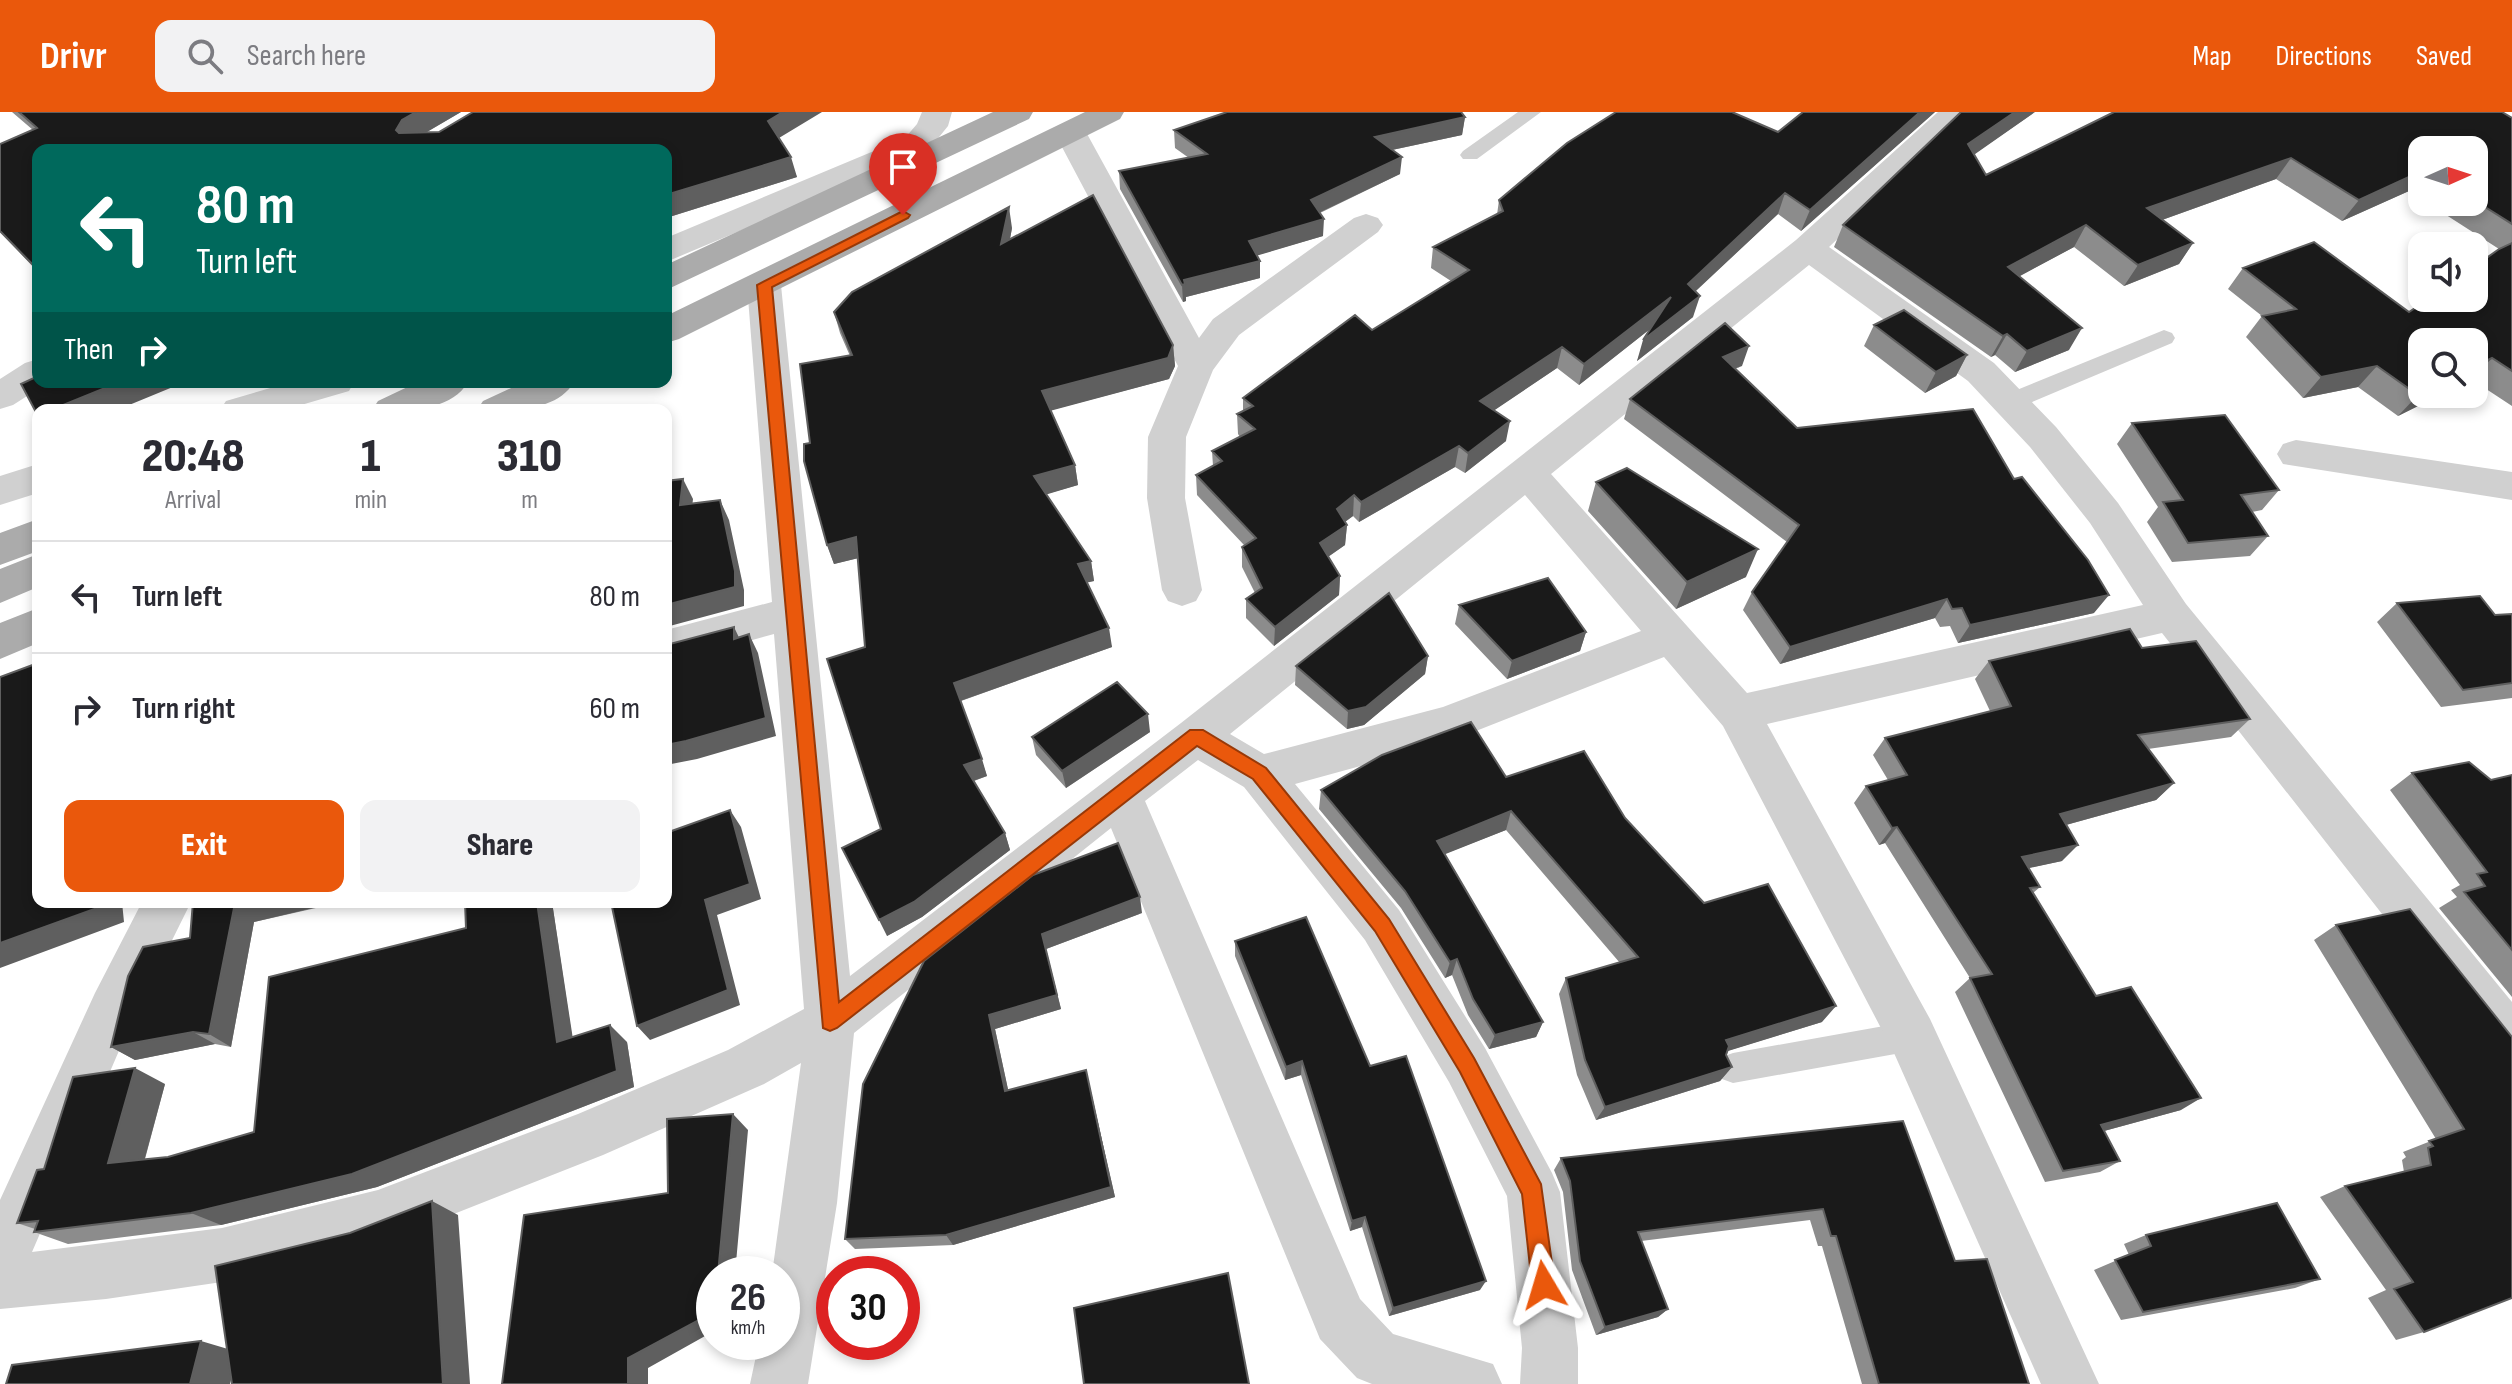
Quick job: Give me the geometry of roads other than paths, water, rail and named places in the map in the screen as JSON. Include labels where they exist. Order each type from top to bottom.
[{"type":"main road","points":[[672,276],[1018,112]]},
{"type":"main road","points":[[672,328],[1109,112]]},
{"type":"main road","points":[[404,404],[437,388]]},
{"type":"main road","points":[[509,404],[543,388]]},
{"type":"main road","points":[[0,550],[32,537]]},
{"type":"main road","points":[[0,587],[32,573]]},
{"type":"main road","points":[[0,642],[32,627]]},
{"type":"street","points":[[672,248],[916,145],[932,126],[937,112]]},
{"type":"street","points":[[0,1282],[106,1272],[222,1255],[378,1217],[585,1137],[746,1067],[830,1021],[1196,736],[1808,248],[1956,112]]},
{"type":"street","points":[[1070,132],[1196,366]]},
{"type":"street","points":[[1182,590],[1166,498],[1167,437],[1196,366],[1226,327],[1366,225]]},
{"type":"street","points":[[1808,248],[1981,372],[2043,437],[2104,513],[2171,615],[2512,1040]]},
{"type":"street","points":[[764,285],[830,1021],[817,1154],[779,1384]]},
{"type":"street","points":[[0,396],[32,376]]},
{"type":"street","points":[[260,404],[315,388]]},
{"type":"street","points":[[2296,454],[2512,486]]},
{"type":"street","points":[[1526,471],[1738,713],[1912,1036],[2070,1384]]},
{"type":"street","points":[[0,491],[32,480]]},
{"type":"street","points":[[672,645],[794,612]]},
{"type":"street","points":[[1738,713],[2171,615]]},
{"type":"street","points":[[1260,774],[1448,724],[1671,637]]},
{"type":"street","points":[[1196,736],[1260,774],[1382,925],[1467,1065],[1533,1192],[1550,1348],[1549,1384]]},
{"type":"street","points":[[1120,795],[1340,1319],[1377,1358],[1473,1384]]},
{"type":"street","points":[[0,1262],[112,1009],[164,908]]},
{"type":"lane","points":[[1470,155],[1531,112]]},
{"type":"lane","points":[[2010,402],[2164,338]]},
{"type":"lane","points":[[1733,1068],[1912,1036]]}]
